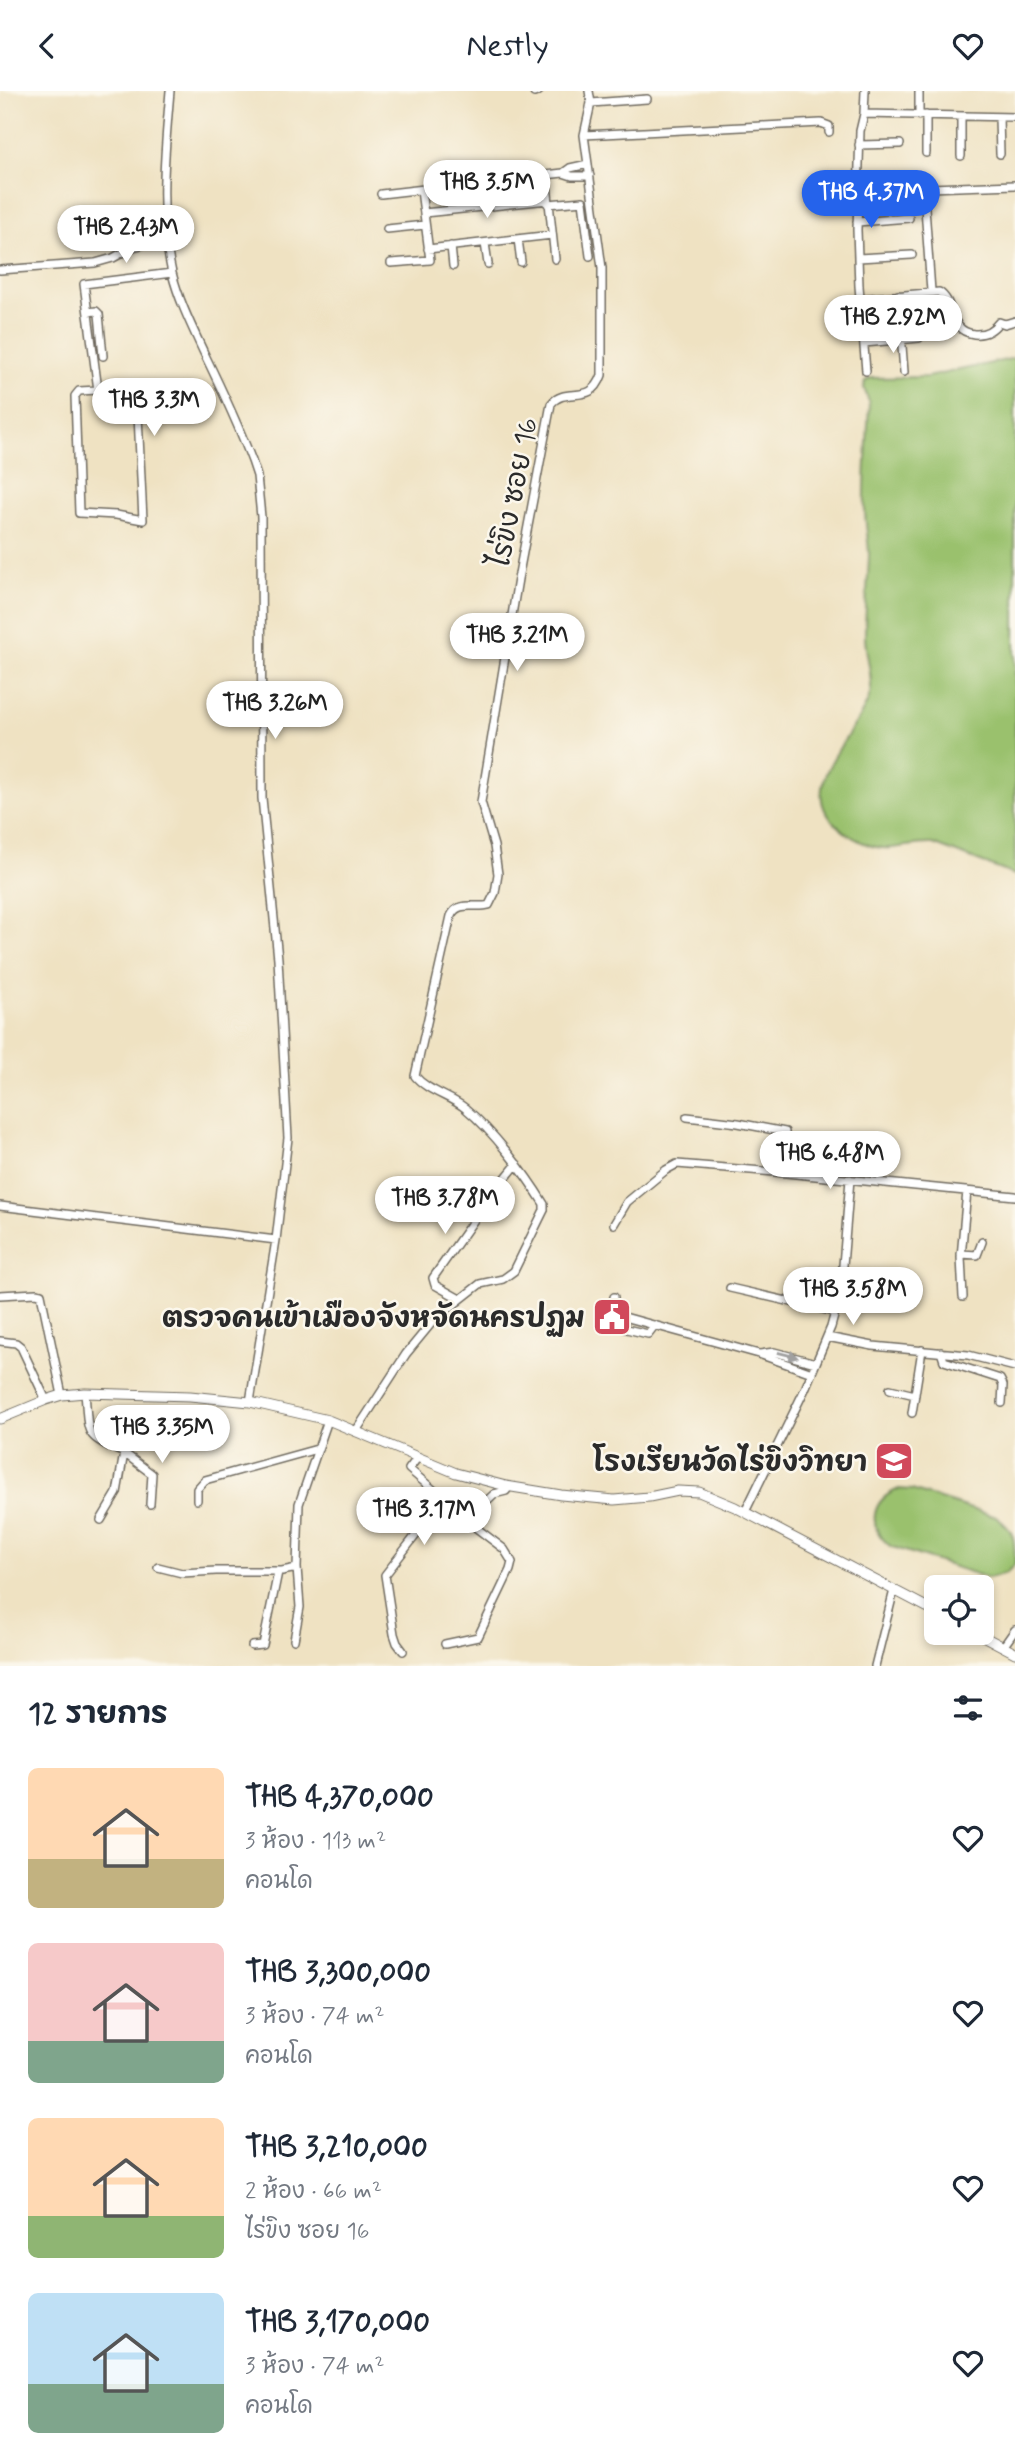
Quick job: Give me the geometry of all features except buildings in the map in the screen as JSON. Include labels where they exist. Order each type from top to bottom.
[{"type":"main road","points":[[0,1419],[62,1395],[85,1393],[190,1396],[250,1402],[328,1420],[456,1473],[508,1487],[614,1500],[687,1491],[710,1496],[924,1606]]},
{"type":"main road","points":[[994,1642],[1015,1653]]},
{"type":"street","points":[[170,91],[165,125],[164,187],[166,239],[172,273],[191,326],[246,446],[257,477],[260,498],[263,560],[262,798],[278,959],[288,1152],[250,1402]]},
{"type":"street","name":"ไร่ขิง ซอย 16","points":[[356,1431],[405,1354],[435,1320],[480,1284],[503,1279],[514,1271],[544,1210],[544,1204],[517,1164],[465,1108],[415,1076],[452,913],[460,906],[489,905],[497,888],[497,863],[481,802],[518,579],[551,404],[558,397],[589,393],[598,386],[602,375],[602,268],[584,135],[591,103],[589,91]]},
{"type":"street","points":[[865,91],[859,145],[857,222],[866,371]]},
{"type":"street","points":[[919,91],[926,153]]},
{"type":"street","points":[[591,103],[647,99]]},
{"type":"street","points":[[864,114],[1015,117]]},
{"type":"street","points":[[961,116],[961,156]]},
{"type":"street","points":[[999,117],[1000,154]]},
{"type":"street","points":[[584,135],[821,123],[829,126],[829,132]]},
{"type":"street","points":[[859,145],[900,144]]},
{"type":"street","points":[[562,173],[570,168],[588,164]]},
{"type":"street","points":[[381,194],[562,173],[590,176]]},
{"type":"street","points":[[546,175],[555,259]]},
{"type":"street","points":[[858,181],[902,180]]},
{"type":"street","points":[[932,291],[925,191],[930,188],[1015,185]]},
{"type":"street","points":[[391,263],[430,260],[421,190]]},
{"type":"street","points":[[424,213],[583,201],[590,256]]},
{"type":"street","points":[[857,222],[909,218]]},
{"type":"street","points":[[387,229],[425,225]]},
{"type":"street","points":[[428,249],[552,235]]},
{"type":"street","points":[[0,270],[95,263],[113,258],[133,247],[166,239]]},
{"type":"street","points":[[518,239],[521,262]]},
{"type":"street","points":[[485,243],[488,264]]},
{"type":"street","points":[[451,246],[453,266]]},
{"type":"street","points":[[858,258],[912,255]]},
{"type":"street","points":[[97,390],[84,284],[172,273]]},
{"type":"street","points":[[860,299],[939,292],[945,297],[955,323],[962,330],[971,333],[984,333],[999,322],[1005,324],[1015,321]]},
{"type":"street","points":[[898,295],[904,372]]},
{"type":"street","points":[[88,312],[98,312],[103,356]]},
{"type":"street","points":[[90,336],[101,335]]},
{"type":"street","points":[[864,343],[919,338]]},
{"type":"street","points":[[132,389],[137,394],[143,520],[79,513],[74,399],[76,392],[97,390],[132,389]]},
{"type":"street","points":[[687,1117],[785,1132],[786,1173]]},
{"type":"street","points":[[460,1299],[436,1285],[433,1276],[517,1164]]},
{"type":"street","points":[[614,1224],[627,1202],[677,1164],[1015,1196]]},
{"type":"street","points":[[745,1512],[812,1373],[835,1312],[841,1290],[850,1179]]},
{"type":"street","points":[[963,1297],[961,1254],[967,1191]]},
{"type":"street","points":[[0,1206],[276,1240]]},
{"type":"street","points":[[961,1254],[977,1255],[982,1242]]},
{"type":"street","points":[[730,1287],[835,1312]]},
{"type":"street","points":[[0,1295],[41,1294],[62,1395]]},
{"type":"street","points":[[614,1297],[609,1325],[648,1335],[655,1325]]},
{"type":"street","points":[[610,1313],[759,1354],[812,1373]]},
{"type":"street","points":[[827,1337],[873,1346],[968,1356],[1015,1367]]},
{"type":"street","points":[[0,1341],[16,1343],[22,1347],[43,1401]]},
{"type":"street","points":[[912,1413],[922,1350]]},
{"type":"street","points":[[759,1354],[774,1352],[816,1363]]},
{"type":"street","points":[[941,1352],[944,1361],[1000,1379],[1003,1385],[1002,1403]]},
{"type":"street","points":[[890,1389],[915,1395]]},
{"type":"street","points":[[85,1393],[90,1433],[97,1441],[124,1453],[152,1474],[150,1504]]},
{"type":"street","points":[[294,1640],[300,1607],[297,1568],[299,1504],[328,1420]]},
{"type":"street","points":[[197,1500],[197,1489],[205,1480],[317,1449]]},
{"type":"street","points":[[101,1520],[117,1493],[124,1453]]},
{"type":"street","points":[[403,1651],[394,1634],[385,1575],[444,1499],[408,1469],[418,1457]]},
{"type":"street","points":[[445,1644],[478,1637],[510,1570],[512,1562],[505,1549],[468,1519],[494,1493],[506,1491],[508,1487]]},
{"type":"street","points":[[158,1567],[182,1573],[278,1572],[297,1568]]},
{"type":"street","points":[[252,1646],[263,1645],[278,1572]]},
{"type":"street","points":[[875,1666],[894,1590]]},
{"type":"street","points":[[1003,1647],[1015,1630]]},
{"type":"green space","points":[[1015,358],[1015,875],[933,844],[882,848],[862,842],[844,832],[830,818],[821,796],[829,766],[865,706],[871,688],[865,636],[869,556],[865,496],[869,402],[864,388],[865,381],[871,378],[927,377]]},
{"type":"green space","points":[[899,1489],[912,1490],[996,1517],[1007,1526],[1013,1536],[1015,1564],[1006,1573],[994,1576],[979,1575],[890,1546],[877,1530],[875,1514],[882,1500]]},
{"type":"place","name":"ตรวจคนเข้าเมืองจังหจัดนครปฏม","points":[[612,1317]]},
{"type":"place","name":"โรงเรียนวัดไร่ขิงวิทยา","points":[[894,1461]]}]
